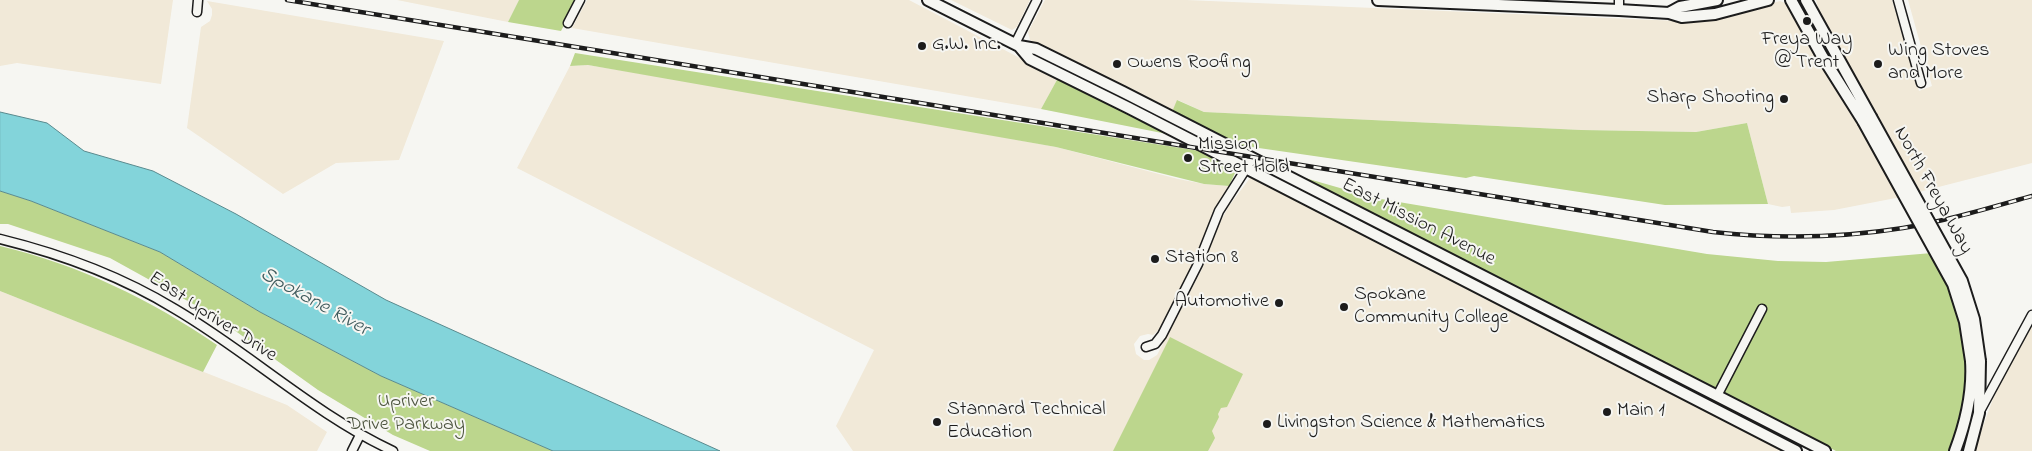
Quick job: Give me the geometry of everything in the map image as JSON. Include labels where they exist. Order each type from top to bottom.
[{"type":"main road","name":"East Mission Avenue","points":[[928,0],[1017,45],[1036,49],[1824,451]]},
{"type":"main road","points":[[1378,0],[1619,5],[1682,17],[1703,16],[1768,0]]},
{"type":"main road","points":[[1669,13],[1680,7],[1716,0]]},
{"type":"main road","name":"North Freya Way","points":[[1791,0],[1822,56],[1867,119],[1962,281],[1974,319],[1979,413],[1969,451]]},
{"type":"main road","name":"North Freya Way","points":[[1806,0],[1859,96],[1867,119]]},
{"type":"main road","name":"East Mission Avenue","points":[[1017,45],[1030,58],[1796,451]]},
{"type":"main road","points":[[1822,56],[1830,57],[1845,81],[1859,96]]},
{"type":"main road","name":"North Freya Way","points":[[1955,451],[1968,408],[1975,361]]},
{"type":"street","points":[[197,12],[198,0]]},
{"type":"street","points":[[568,23],[580,0]]},
{"type":"street","points":[[1017,45],[1037,0]]},
{"type":"street","points":[[1898,0],[1921,84]]},
{"type":"street","points":[[1146,347],[1155,344],[1162,336],[1198,264],[1219,211],[1252,158]]},
{"type":"street","name":"East Upriver Drive","points":[[0,239],[63,256],[132,286],[175,308],[316,407],[360,435],[393,451]]},
{"type":"street","points":[[1717,396],[1762,309]]},
{"type":"street","points":[[1979,413],[2032,315]]},
{"type":"street","points":[[354,451],[360,435]]},
{"type":"shaded area","points":[[0,0],[173,0],[161,84],[17,63],[0,66]]},
{"type":"shaded area","points":[[397,0],[519,0],[508,22]]},
{"type":"shaded area","points":[[587,0],[909,0],[1058,78],[1041,109],[572,28]]},
{"type":"shaded area","points":[[951,0],[1030,0],[1017,27],[1012,30]]},
{"type":"shaded area","points":[[1045,0],[1186,0],[1679,21],[1720,18],[1780,1],[1790,6],[1901,197],[1834,210],[1791,213],[1790,206],[1782,207],[1768,204],[1747,123],[1696,132],[1581,130],[1204,112],[1178,100],[1172,112],[1030,40],[1028,32]]},
{"type":"shaded area","points":[[1816,0],[1892,0],[1919,91],[1932,86],[1908,0],[2032,0],[2032,163],[1919,192],[1821,17]]},
{"type":"shaded area","points":[[207,1],[444,41],[399,160],[336,163],[283,194],[187,128],[201,27],[210,21],[212,15],[212,9]]},
{"type":"shaded area","points":[[588,65],[783,97],[1056,147],[1178,179],[1230,186],[1219,202],[1193,263],[1161,328],[1153,335],[1140,336],[1134,344],[1136,354],[1144,360],[1149,360],[1157,355],[1202,269],[1217,228],[1229,206],[1250,178],[1254,177],[1787,451],[853,451],[836,426],[874,350],[517,168],[570,66]]},
{"type":"shaded area","points":[[0,291],[287,405],[327,432],[317,451],[0,451]]},
{"type":"shaded area","points":[[2032,326],[2032,451],[1974,451],[1994,396],[2028,330]]},
{"type":"green space","points":[[519,0],[577,0],[561,31],[508,22]]},
{"type":"green space","points":[[575,53],[1200,151],[1230,166],[1235,173],[1229,186],[1204,184],[1056,147],[588,65],[570,66]]},
{"type":"green space","points":[[1058,78],[1172,135],[1041,109]]},
{"type":"green space","points":[[1177,100],[1204,112],[1581,130],[1696,132],[1747,123],[1768,204],[1665,205],[1474,176],[1466,178],[1238,145],[1172,112]]},
{"type":"green space","points":[[1298,176],[1375,198],[1707,254],[1778,261],[1826,262],[1932,253],[1956,305],[1960,317],[1964,347],[1965,395],[1961,422],[1951,451],[1836,451]]},
{"type":"green space","name":"Upriver Drive Parkway","points":[[0,191],[31,201],[160,252],[260,312],[381,376],[553,451],[430,451],[393,435],[318,390],[213,315],[110,258],[8,224],[0,224]]},
{"type":"green space","points":[[0,246],[58,263],[113,285],[192,328],[217,345],[203,372],[0,291]]},
{"type":"green space","points":[[1170,337],[1243,374],[1227,407],[1221,408],[1218,414],[1219,417],[1212,431],[1215,438],[1208,451],[1113,451]]},
{"type":"water","name":"Spokane River","points":[[0,112],[47,123],[84,151],[153,171],[236,214],[386,300],[720,451],[553,451],[381,376],[260,312],[160,252],[31,201],[0,191]]},
{"type":"railway","points":[[287,0],[1713,232],[1760,236],[1856,234],[1935,222],[2032,196]]},
{"type":"place","name":"Freya Way @ Trent","points":[[1807,21]]},
{"type":"place","name":"G.W. Inc.","points":[[922,46]]},
{"type":"place","name":"Owens Roofing","points":[[1117,64]]},
{"type":"place","name":"Wing Stoves and More","points":[[1878,64]]},
{"type":"place","name":"Sharp Shooting","points":[[1784,99]]},
{"type":"place","name":"Mission Street Hold","points":[[1188,158]]},
{"type":"place","name":"Station 8","points":[[1155,259]]},
{"type":"place","name":"Automotive","points":[[1279,303]]},
{"type":"place","name":"Spokane Community College","points":[[1344,307]]},
{"type":"place","name":"Main 1","points":[[1607,412]]},
{"type":"place","name":"Stannard Technical Education","points":[[937,422]]},
{"type":"place","name":"Livingston Science & Mathematics","points":[[1267,424]]}]
